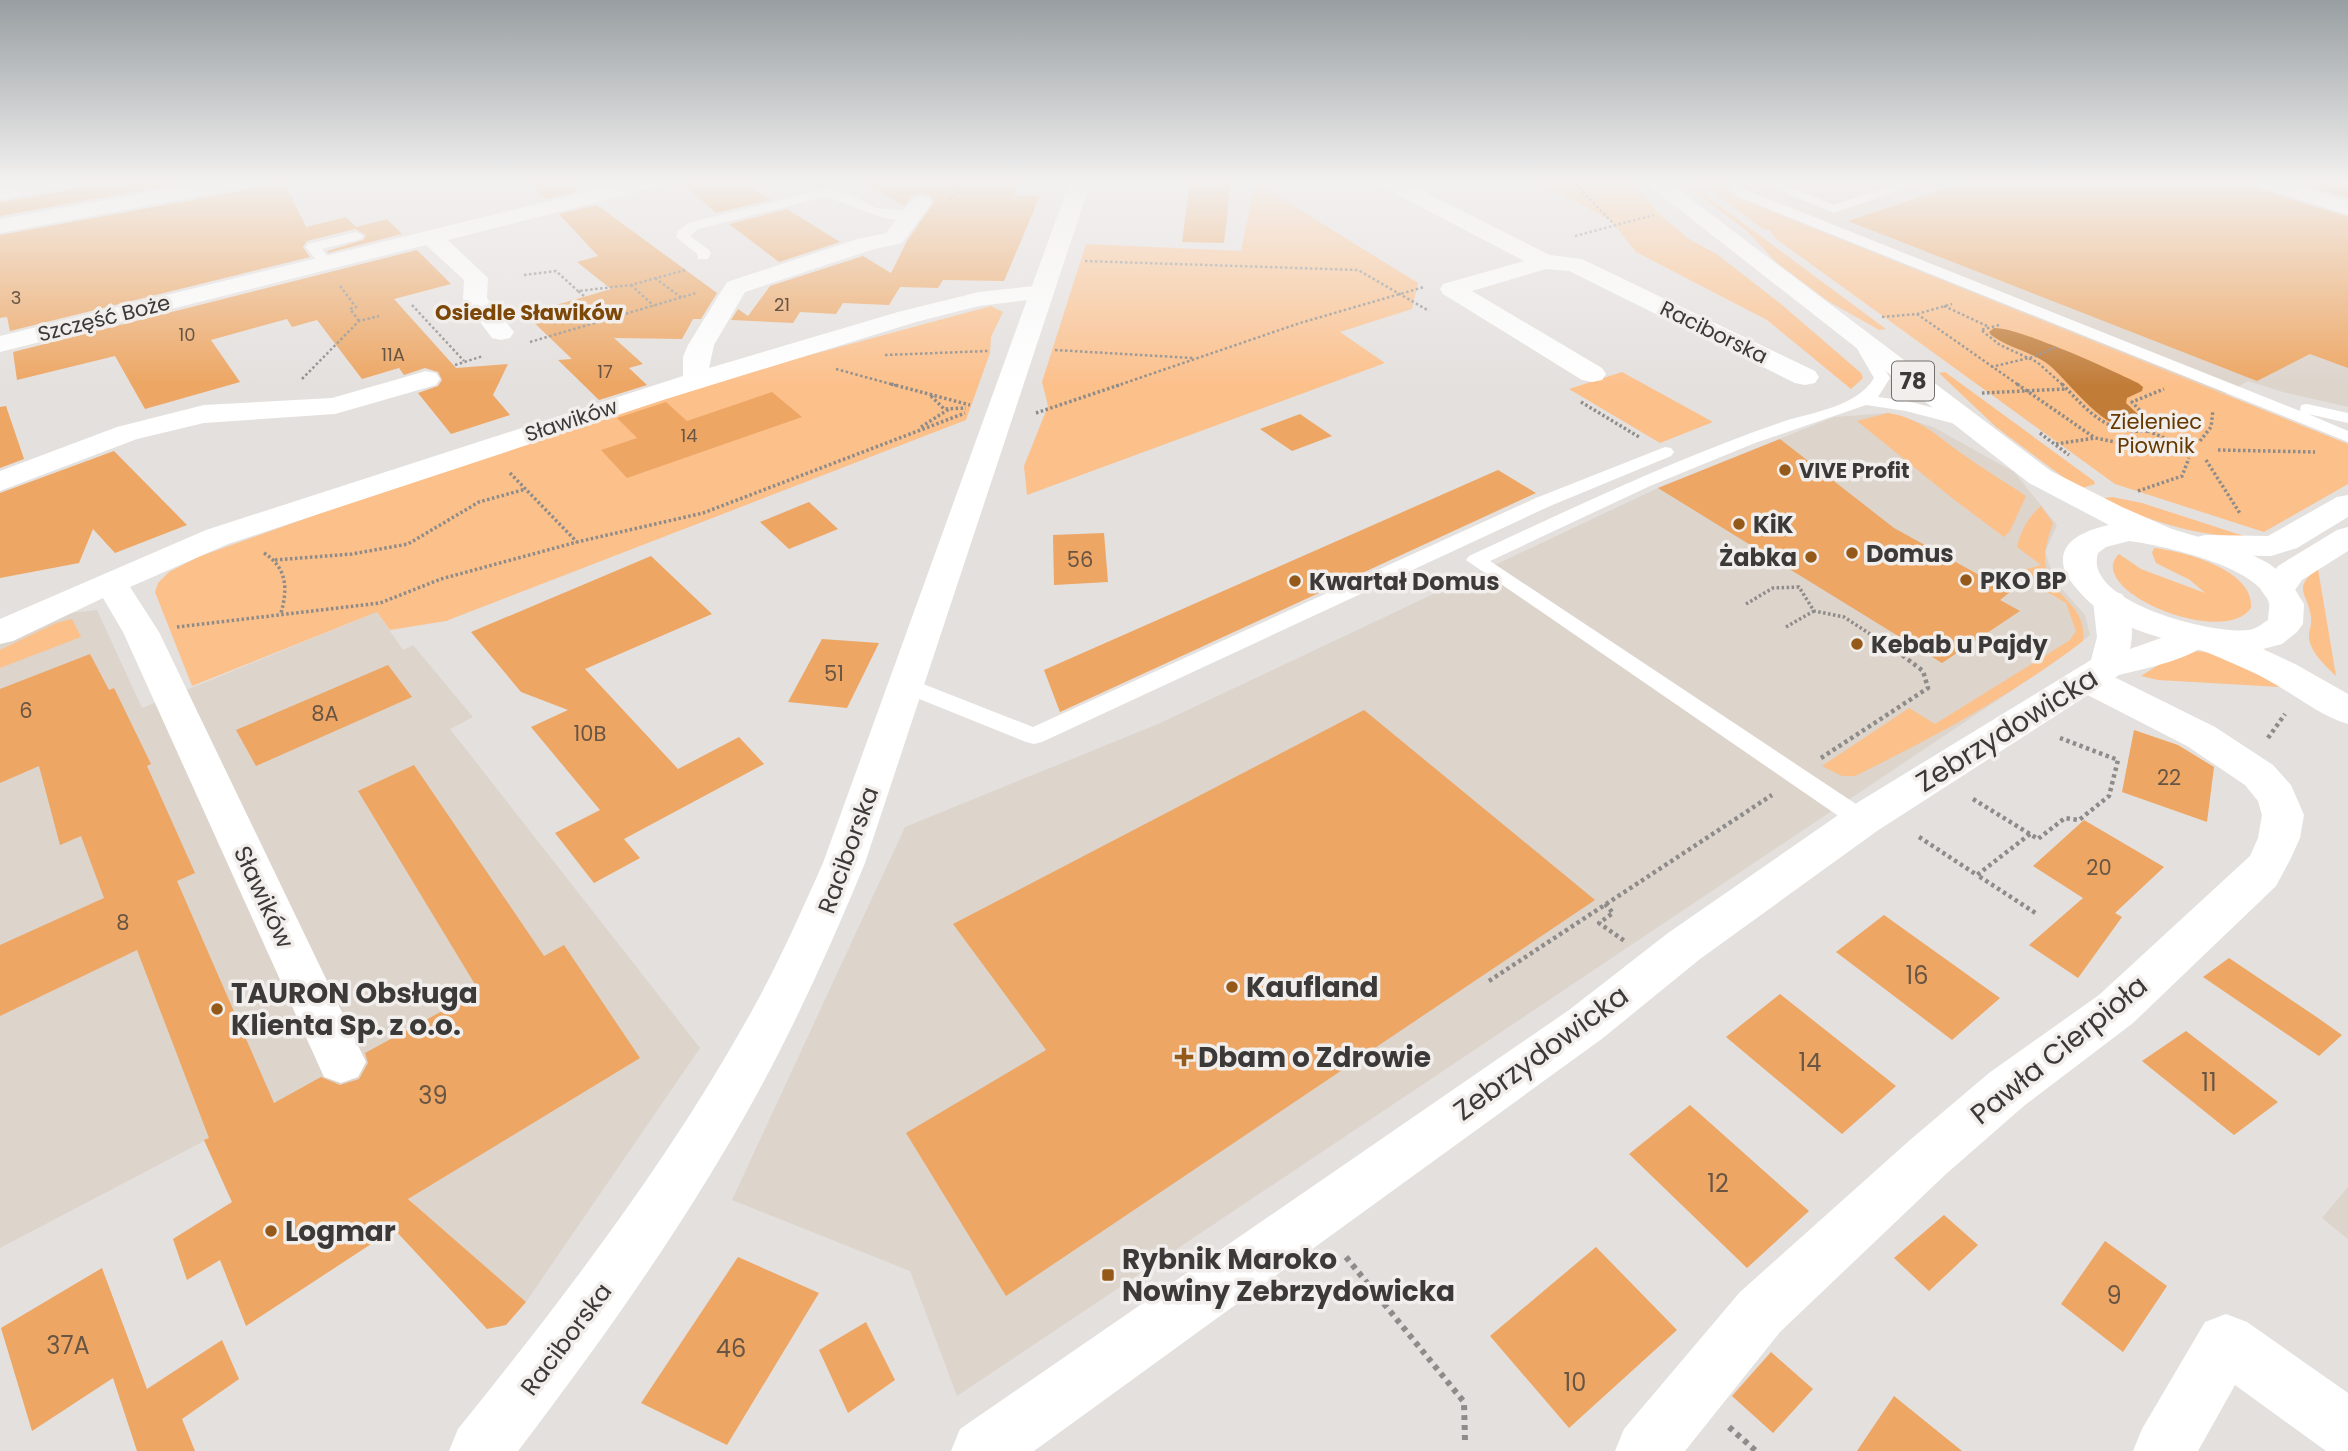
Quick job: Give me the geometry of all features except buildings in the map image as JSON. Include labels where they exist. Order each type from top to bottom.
[{"type":"street","name":"Szczęść Boże","points":[[0,344],[383,249]]},
{"type":"street","points":[[444,249],[476,278],[475,299],[510,339]]},
{"type":"street","points":[[697,380],[695,355],[736,287],[859,249]]},
{"type":"street","name":"Raciborska","points":[[480,1451],[552,1359],[638,1240],[685,1169],[766,1035],[825,913],[905,685],[1009,349],[1042,292],[1057,249]]},
{"type":"street","name":"Raciborska","points":[[1519,249],[1545,262]]},
{"type":"street","name":"78","points":[[1751,249],[1867,329],[1967,422],[2040,477],[2111,514],[2160,534],[2205,545],[2246,565],[2278,590]]},
{"type":"street","name":"Raciborska","points":[[1452,289],[1545,262],[1574,264],[1805,377]]},
{"type":"street","points":[[1452,289],[1591,374]]},
{"type":"street","name":"Sławików","points":[[0,633],[110,582],[228,533],[697,380],[945,307],[1001,295],[1042,292]]},
{"type":"street","points":[[0,482],[127,433],[204,414],[335,406],[426,379]]},
{"type":"street","name":"78","points":[[2040,477],[2074,519],[2087,542],[2116,532],[2160,534]]},
{"type":"street","points":[[2205,545],[2271,546],[2285,541],[2348,504]]},
{"type":"street","points":[[2203,638],[2252,640],[2268,636],[2282,627],[2287,620],[2287,608],[2278,590],[2290,573],[2348,537]]},
{"type":"street","points":[[2087,542],[2079,556],[2080,569],[2088,582],[2110,601],[2148,622],[2203,638],[2284,673],[2348,711]]},
{"type":"street","name":"Sławików","points":[[110,582],[141,632],[341,1062]]},
{"type":"street","name":"Zebrzydowicka","points":[[2097,672],[2115,637],[2110,601]]},
{"type":"street","points":[[2282,627],[2306,659],[2348,698]]},
{"type":"street","name":"Zebrzydowicka","points":[[982,1451],[1575,1031],[1684,946],[1862,820],[2097,672],[2203,638]]},
{"type":"street","name":"Pawła Cierpioła","points":[[1647,1451],[1760,1312],[1928,1157],[2007,1089],[2116,1009],[2261,874],[2276,848],[2284,814],[2277,794],[2257,772],[2230,752],[2097,672]]},
{"type":"street","points":[[2164,1451],[2226,1343],[2348,1430]]},
{"type":"lane","points":[[314,249],[324,263]]},
{"type":"lane","points":[[698,249],[704,253],[703,256]]},
{"type":"lane","points":[[1881,249],[2233,389],[2348,438]]},
{"type":"lane","points":[[1862,820],[1476,560],[1644,482],[1749,439],[1865,400],[1875,391],[1882,378],[1867,329]]},
{"type":"lane","points":[[2233,389],[2348,418]]},
{"type":"lane","points":[[1865,400],[1907,406],[1967,422]]},
{"type":"lane","points":[[905,685],[1034,737],[1543,502],[1665,452]]},
{"type":"path","points":[[1075,261],[1358,270],[1436,315]]},
{"type":"path","points":[[324,263],[356,307],[350,309],[359,321]]},
{"type":"path","points":[[524,275],[556,271],[584,296]]},
{"type":"path","points":[[578,290],[656,278],[682,298]]},
{"type":"path","points":[[629,284],[654,306]]},
{"type":"path","points":[[1034,414],[1300,323],[1433,284],[1452,289]]},
{"type":"path","points":[[510,339],[654,306],[694,294]]},
{"type":"path","points":[[1867,329],[1881,317],[1917,314],[1960,302]]},
{"type":"path","points":[[412,304],[464,361]]},
{"type":"path","points":[[1944,306],[1988,326]]},
{"type":"path","points":[[1917,314],[2095,438]]},
{"type":"path","points":[[312,369],[359,321],[379,316]]},
{"type":"path","points":[[1881,317],[1891,324]]},
{"type":"path","points":[[1999,325],[1981,330],[1987,338],[2031,358],[2046,369],[2098,419],[2127,431],[2148,431],[2175,442]]},
{"type":"path","points":[[1991,367],[2031,358],[2056,346]]},
{"type":"path","points":[[877,355],[1009,349],[1194,358]]},
{"type":"path","points":[[824,365],[928,393],[977,407],[944,409],[928,393]]},
{"type":"path","points":[[1974,385],[1995,400]]},
{"type":"path","points":[[2148,431],[2153,425],[2151,421],[2132,402],[2169,386]]},
{"type":"path","points":[[1978,393],[2066,389]]},
{"type":"path","points":[[1576,399],[1665,452]]},
{"type":"path","points":[[2200,441],[2214,420],[2209,400]]},
{"type":"path","points":[[909,434],[950,409]]},
{"type":"path","points":[[141,632],[380,603],[441,579],[577,542],[703,513],[959,415]]},
{"type":"path","points":[[2035,429],[2075,459]]},
{"type":"path","points":[[2049,445],[2095,438],[2136,446],[2169,447]]},
{"type":"path","points":[[2218,450],[2322,453]]},
{"type":"path","points":[[2143,497],[2131,493],[2182,475],[2189,458]]},
{"type":"path","points":[[2206,460],[2249,526]]},
{"type":"path","points":[[502,464],[577,542]]},
{"type":"path","points":[[275,560],[352,554],[408,544],[478,502],[526,489]]},
{"type":"path","points":[[256,549],[275,560],[286,583],[287,594],[281,613]]},
{"type":"path","points":[[1746,604],[1773,588],[1799,587],[1814,611]]},
{"type":"path","points":[[1786,627],[1814,611],[1844,617],[1923,671],[1928,688],[1816,762]]},
{"type":"path","points":[[2257,772],[2271,731],[2292,707]]},
{"type":"path","points":[[1973,799],[2038,839],[2065,818],[2079,820],[2109,796],[2118,760],[2059,737]]},
{"type":"path","points":[[1489,981],[1775,793],[1782,792]]},
{"type":"path","points":[[1977,875],[2030,834]]},
{"type":"path","points":[[1919,837],[2037,914]]},
{"type":"path","points":[[1605,904],[1613,912],[1599,923],[1619,938]]},
{"type":"path","points":[[1346,1257],[1464,1402],[1465,1441]]},
{"type":"path","points":[[1727,1424],[1756,1451]]},
{"type":"shaded area","points":[[1862,249],[2348,249],[2348,407],[2248,381],[2225,394]]},
{"type":"shaded area","points":[[1994,328],[2023,334],[2138,383],[2143,387],[2142,391],[2127,398],[2126,403],[2143,419],[2144,424],[2130,428],[2117,425],[2103,417],[2045,362],[1991,335],[1989,332]]},
{"type":"shaded area","points":[[1888,413],[1933,427],[2014,472],[2057,525],[2045,552],[2055,581],[2085,615],[2090,635],[2059,659],[957,1396],[910,1271],[732,1200],[905,827],[1158,724],[1658,488],[1834,417]]},
{"type":"shaded area","points":[[97,610],[142,708],[377,612],[403,650],[413,645],[473,717],[450,729],[700,1048],[526,1302],[415,1205],[347,1132],[232,1202],[204,1141],[0,1248],[0,644],[61,614]]},
{"type":"shaded area","points":[[2348,1187],[2348,1239],[2322,1218]]},
{"type":"green space","points":[[1084,249],[1241,251],[1241,249],[1363,249],[1418,283],[1412,309],[1340,332],[1385,363],[1027,495],[1024,466],[1048,406],[1042,382]]},
{"type":"green space","points":[[1633,249],[1707,249],[1718,255],[1781,304],[1861,373],[1863,378],[1851,389],[1767,320]]},
{"type":"green space","points":[[1764,249],[1778,249],[1886,329],[1879,330],[1828,301],[1776,262]]},
{"type":"green space","name":"Zieleniec Piownik","points":[[1790,249],[1864,249],[2348,444],[2348,484],[2264,532],[2115,484]]},
{"type":"green space","points":[[991,306],[1003,312],[991,337],[990,353],[966,420],[446,621],[390,630],[377,612],[192,686],[155,592],[158,583],[169,572],[198,557],[343,505],[744,373]]},
{"type":"green space","points":[[1622,372],[1713,422],[1660,443],[1569,389]]},
{"type":"green space","points":[[1945,372],[2095,484],[2079,489],[1996,427],[1939,373]]},
{"type":"green space","points":[[1888,413],[1908,418],[1925,427],[2026,496],[2010,531],[2004,537],[1857,421]]},
{"type":"green space","points":[[2112,497],[2142,503],[2247,537],[2188,530],[2152,520],[2097,499]]},
{"type":"green space","points":[[2041,506],[2053,523],[2045,562],[2049,578],[2080,618],[2083,641],[1972,714],[1855,776],[1842,776],[1822,766],[1909,708],[1935,724],[2070,640],[2076,631],[2066,603],[2037,586],[2024,570],[2041,565],[2017,547],[2026,525]]},
{"type":"green space","points":[[2154,548],[2198,558],[2230,573],[2242,583],[2249,595],[2251,608],[2236,619],[2213,622],[2161,610],[2137,597],[2120,583],[2113,568],[2119,554],[2141,569],[2205,593],[2190,580],[2156,563],[2152,553]]},
{"type":"green space","points":[[2318,569],[2336,676],[2318,657],[2309,640],[2311,617],[2303,586]]},
{"type":"green space","points":[[72,619],[81,637],[0,668],[0,650],[56,623]]},
{"type":"green space","points":[[2192,651],[2209,652],[2295,688],[2158,680],[2141,676],[2163,662]]},
{"type":"place","name":"VIVE Profit","points":[[1785,470]]},
{"type":"place","name":"KiK","points":[[1739,524]]},
{"type":"place","name":"Domus","points":[[1852,553]]},
{"type":"place","name":"Żabka","points":[[1811,557]]},
{"type":"place","name":"PKO BP","points":[[1966,580]]},
{"type":"place","name":"Kwartał Domus","points":[[1295,581]]},
{"type":"place","name":"Kebab u Pajdy","points":[[1857,644]]},
{"type":"place","name":"Kaufland","points":[[1232,987]]},
{"type":"place","name":"TAURON Obsługa Klienta Sp. z o.o.","points":[[217,1009]]},
{"type":"place","name":"Dbam o Zdrowie","points":[[1184,1057]]},
{"type":"place","name":"Logmar","points":[[271,1231]]},
{"type":"place","name":"Rybnik Maroko Nowiny Zebrzydowicka","points":[[1108,1275]]},
{"type":"district","name":"Osiedle Sławików","points":[[529,312]]}]
